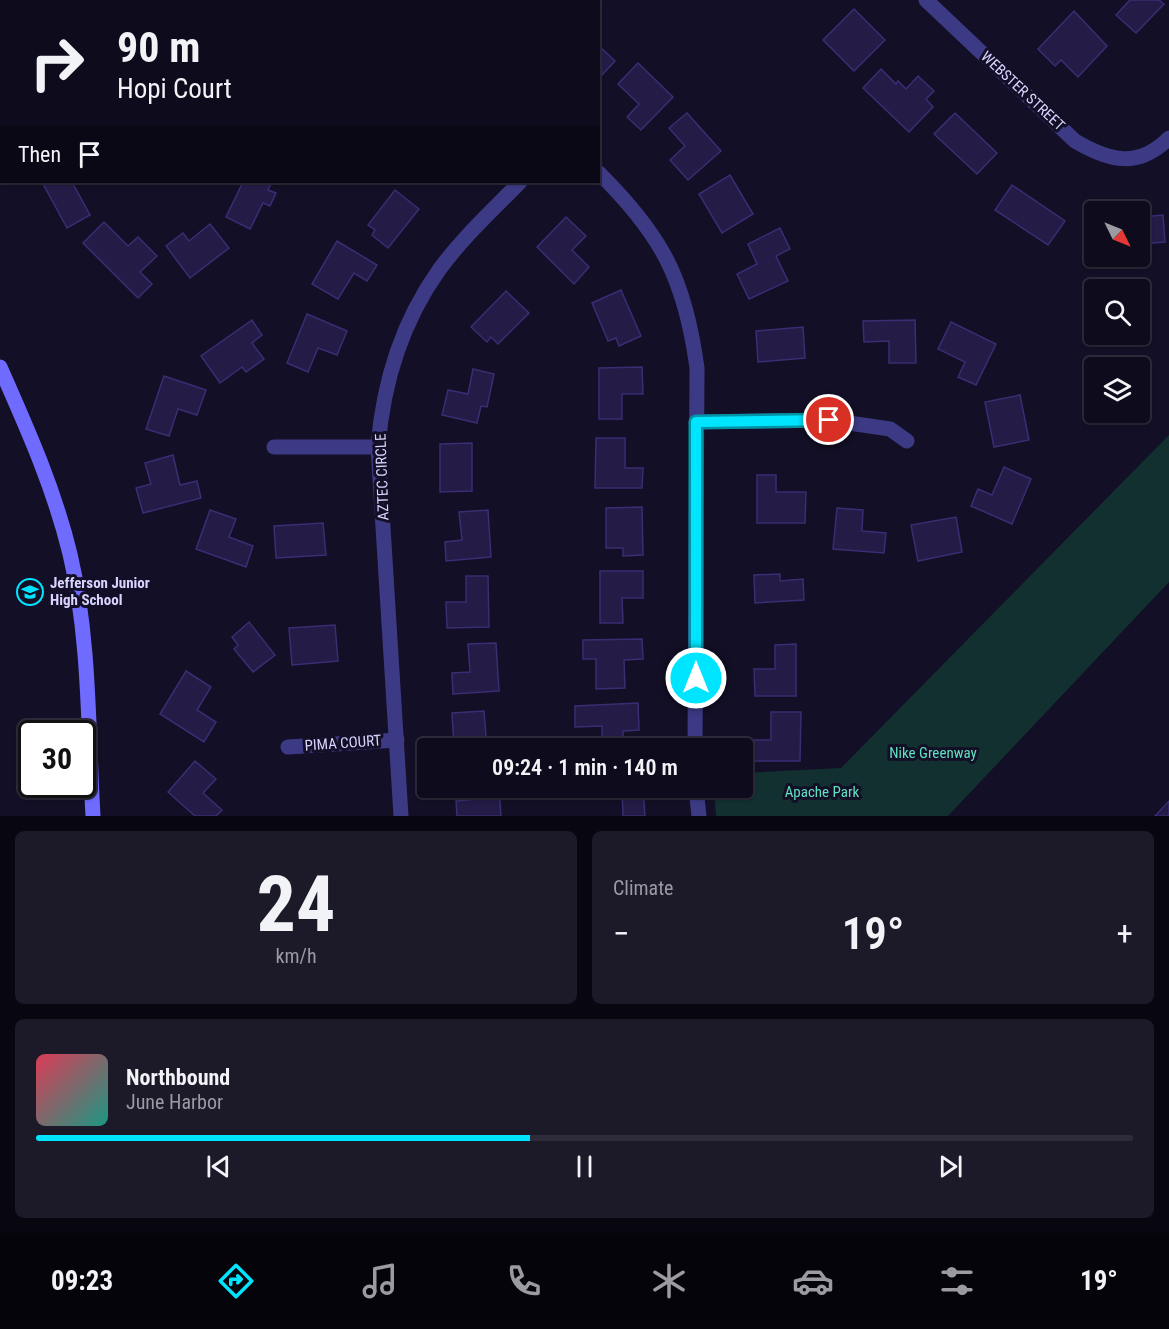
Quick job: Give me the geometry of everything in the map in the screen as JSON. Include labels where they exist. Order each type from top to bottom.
[{"type":"main road","points":[[0,367],[44,468],[70,554],[83,638],[93,816]]},
{"type":"street","name":"WEBSTER STREET","points":[[926,0],[1075,141],[1095,153],[1112,159],[1131,159],[1150,153],[1169,138]]},
{"type":"street","points":[[600,174],[624,197],[650,228],[679,285],[692,328],[697,368],[695,738]]},
{"type":"street","name":"AZTEC CIRCLE","points":[[400,816],[378,447],[384,400],[394,359],[420,300],[439,269],[467,236],[519,183]]},
{"type":"street","points":[[696,422],[829,420],[890,429],[907,441]]},
{"type":"street","points":[[274,447],[378,447]]},
{"type":"street","name":"PIMA COURT","points":[[288,747],[397,740]]},
{"type":"street","points":[[697,798],[699,816]]},
{"type":"green space","name":"Nike Greenway","points":[[1169,435],[1169,582],[948,816],[716,816],[715,798],[753,798],[753,772],[841,768]]},
{"type":"building","points":[[1130,0],[1159,0],[1164,4],[1136,33],[1116,15]]},
{"type":"building","points":[[854,9],[885,40],[854,71],[823,40]]},
{"type":"building","points":[[1074,11],[1107,46],[1078,77],[1061,60],[1055,66],[1038,49]]},
{"type":"building","points":[[600,47],[615,61],[600,77]]},
{"type":"building","points":[[638,63],[673,97],[641,130],[627,117],[639,104],[618,84]]},
{"type":"building","points":[[881,69],[896,84],[898,81],[906,89],[918,76],[934,91],[926,99],[933,107],[909,132],[863,88]]},
{"type":"building","points":[[687,113],[721,151],[688,180],[670,160],[685,146],[669,128]]},
{"type":"building","points":[[955,113],[997,153],[977,174],[934,134]]},
{"type":"building","points":[[730,175],[753,214],[722,233],[699,194]]},
{"type":"building","points":[[43,183],[73,183],[90,215],[67,228]]},
{"type":"building","points":[[243,183],[272,183],[268,190],[276,193],[270,206],[263,203],[250,229],[226,217]]},
{"type":"building","points":[[1012,185],[1065,221],[1048,245],[995,210]]},
{"type":"building","points":[[395,190],[419,209],[388,248],[372,235],[375,230],[368,225]]},
{"type":"building","points":[[1163,215],[1165,242],[1150,243],[1150,216]]},
{"type":"building","points":[[566,217],[586,236],[572,250],[589,267],[574,284],[537,247]]},
{"type":"building","points":[[104,222],[128,246],[138,237],[157,256],[140,272],[152,284],[138,298],[83,243]]},
{"type":"building","points":[[210,224],[229,248],[190,278],[166,246],[183,233],[189,241]]},
{"type":"building","points":[[780,228],[790,249],[776,256],[788,281],[749,299],[737,274],[757,264],[748,244]]},
{"type":"building","points":[[337,241],[377,265],[367,281],[354,273],[338,299],[312,284]]},
{"type":"building","points":[[621,290],[641,336],[619,346],[616,338],[608,341],[592,303]]},
{"type":"building","points":[[506,291],[529,313],[498,344],[491,337],[487,342],[471,327]]},
{"type":"building","points":[[307,314],[347,331],[337,355],[318,348],[308,372],[287,363]]},
{"type":"building","points":[[252,320],[262,335],[252,343],[264,359],[246,372],[242,367],[220,383],[201,356]]},
{"type":"building","points":[[915,320],[916,363],[889,363],[889,341],[864,342],[863,321]]},
{"type":"building","points":[[951,322],[996,344],[976,385],[958,377],[965,362],[938,349]]},
{"type":"building","points":[[803,327],[805,358],[758,362],[756,331]]},
{"type":"building","points":[[642,367],[643,394],[622,394],[622,419],[599,419],[599,368]]},
{"type":"building","points":[[473,369],[494,374],[487,407],[481,406],[477,423],[442,415],[448,390],[468,394]]},
{"type":"building","points":[[164,376],[206,390],[197,415],[178,409],[169,436],[146,429]]},
{"type":"building","points":[[1020,395],[1029,440],[994,447],[985,402]]},
{"type":"building","points":[[596,438],[625,438],[625,468],[643,468],[642,488],[595,488]]},
{"type":"building","points":[[472,443],[472,491],[440,492],[440,444]]},
{"type":"building","points":[[173,455],[180,485],[197,481],[201,498],[143,513],[136,488],[151,484],[145,463]]},
{"type":"building","points":[[1004,467],[1031,479],[1012,524],[971,506],[978,489],[992,495]]},
{"type":"building","points":[[757,475],[776,475],[776,492],[806,492],[805,523],[757,523]]},
{"type":"building","points":[[642,507],[643,555],[623,556],[623,548],[606,548],[606,508]]},
{"type":"building","points":[[837,508],[863,510],[862,531],[886,533],[884,553],[833,549]]},
{"type":"building","points":[[210,510],[236,519],[229,537],[253,546],[246,567],[196,549]]},
{"type":"building","points":[[488,510],[491,557],[446,561],[445,542],[462,540],[459,512]]},
{"type":"building","points":[[956,517],[962,552],[918,561],[911,525]]},
{"type":"building","points":[[323,523],[326,555],[276,558],[274,526]]},
{"type":"building","points":[[600,571],[643,571],[643,598],[622,598],[623,623],[600,623]]},
{"type":"building","points":[[780,574],[780,581],[803,579],[804,600],[755,603],[754,575]]},
{"type":"building","points":[[466,576],[488,576],[489,627],[447,628],[446,602],[466,602]]},
{"type":"building","points":[[249,622],[275,655],[253,672],[234,649],[238,645],[232,637]]},
{"type":"building","points":[[335,625],[338,661],[292,665],[289,628]]},
{"type":"building","points":[[642,639],[643,659],[624,660],[625,688],[596,689],[596,659],[583,659],[583,640]]},
{"type":"building","points":[[496,643],[499,691],[453,694],[452,673],[470,672],[468,644]]},
{"type":"building","points":[[796,644],[796,696],[755,696],[754,669],[775,669],[775,645]]},
{"type":"building","points":[[186,671],[211,687],[197,710],[216,722],[204,742],[160,714]]},
{"type":"building","points":[[638,703],[639,730],[623,731],[623,738],[602,738],[602,726],[575,727],[575,706]]},
{"type":"building","points":[[484,711],[486,738],[453,738],[452,713]]},
{"type":"building","points":[[771,712],[801,712],[800,761],[754,761],[754,740],[771,740]]},
{"type":"building","points":[[195,761],[216,779],[203,793],[222,810],[216,816],[195,816],[168,792]]},
{"type":"building","points":[[500,798],[501,816],[457,816],[456,801]]},
{"type":"building","points":[[622,798],[644,798],[645,816],[623,816]]},
{"type":"building","points":[[1169,801],[1169,816],[1155,816]]},
{"type":"place","name":"Jefferson Junior High School","points":[[30,592]]},
{"type":"route","points":[[696,678],[696,422],[829,420]]},
{"type":"park label","name":"Apache Park","points":[[822,792]]}]
